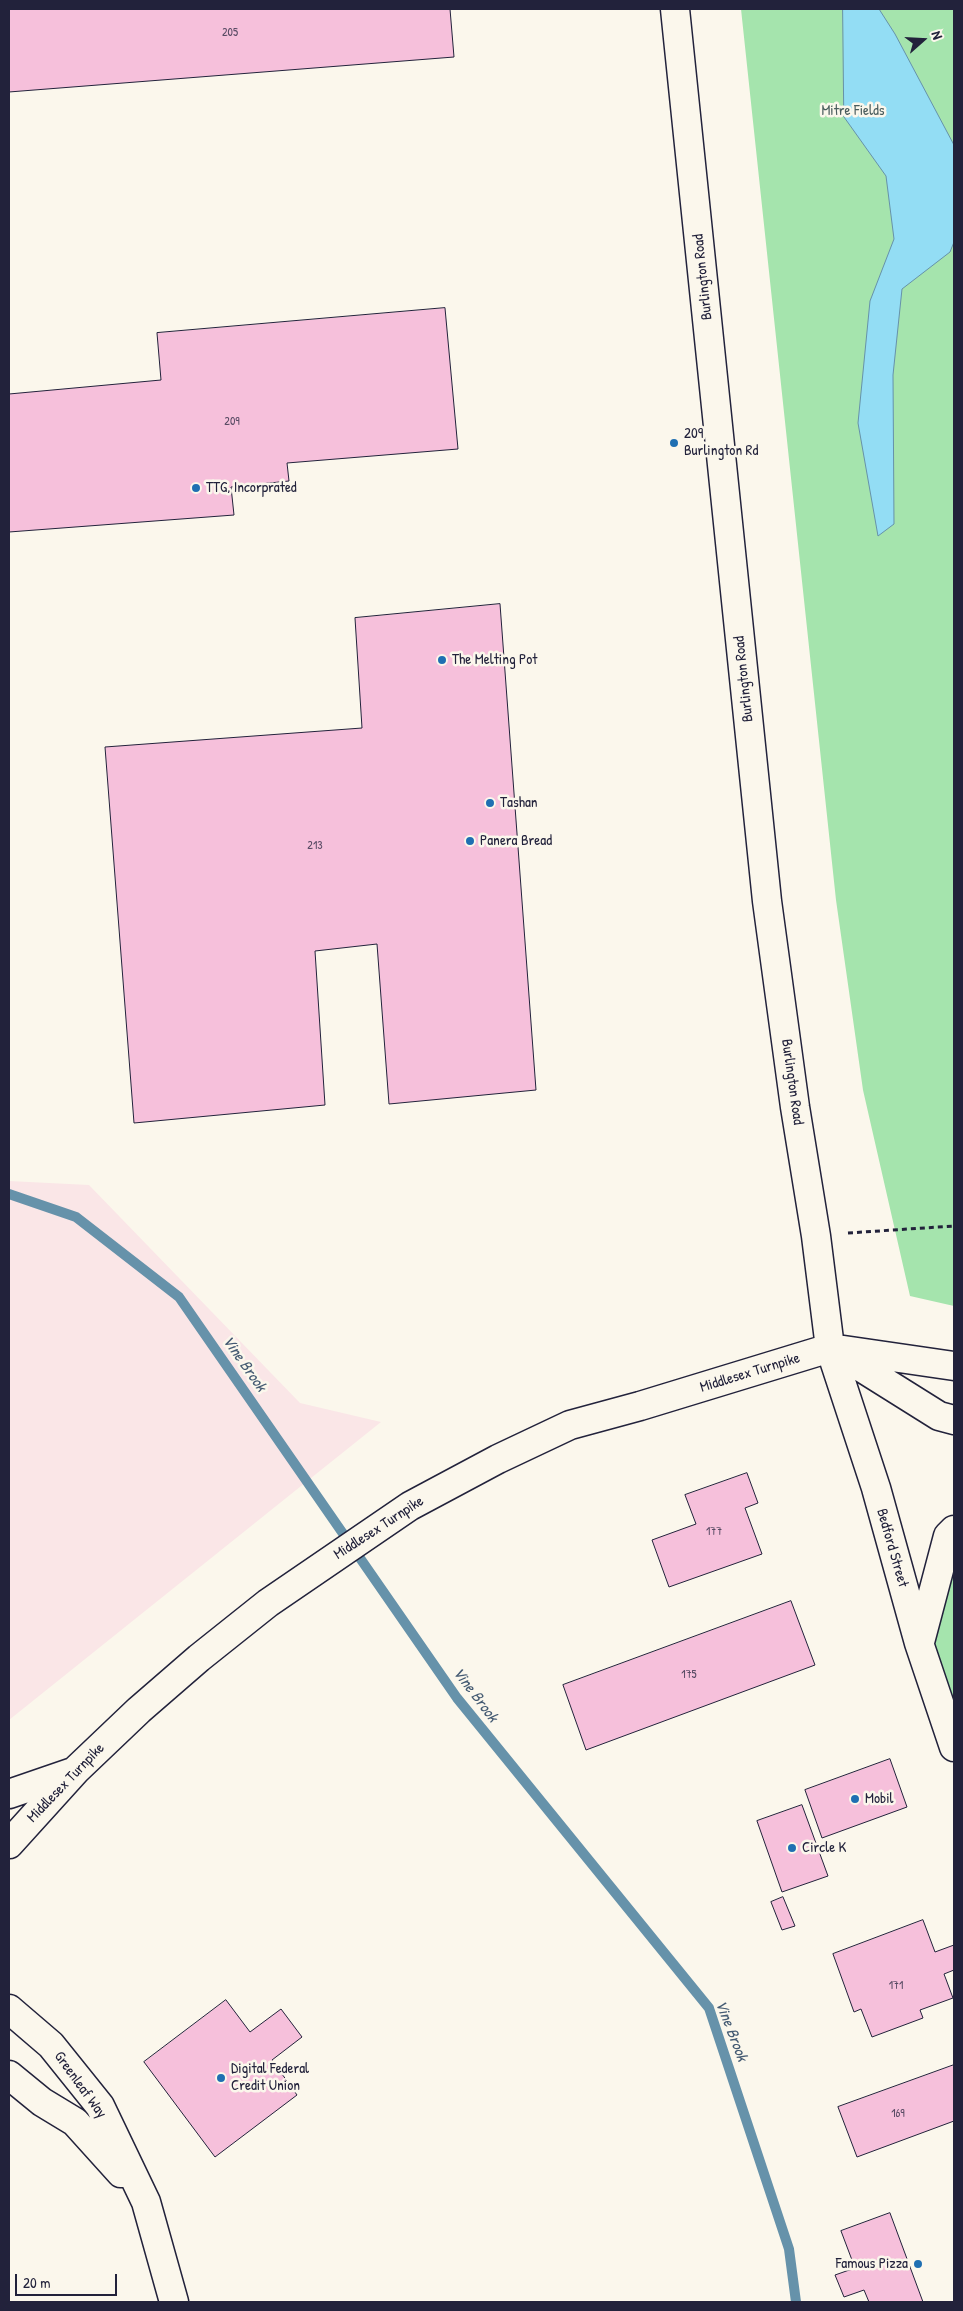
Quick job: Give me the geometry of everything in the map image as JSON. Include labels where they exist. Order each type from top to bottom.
[{"type":"main road","name":"Burlington Road","points":[[675,9],[768,901],[795,1107],[816,1236],[830,1348]]},
{"type":"main road","name":"Middlesex Turnpike","points":[[9,1844],[76,1770],[146,1704],[199,1658],[268,1603],[410,1506],[498,1459],[570,1425],[640,1406],[830,1348],[954,1366]]},
{"type":"main road","points":[[830,1348],[939,1416],[954,1420]]},
{"type":"main road","name":"Bedford Street","points":[[830,1348],[876,1488],[919,1643],[954,1747]]},
{"type":"main road","points":[[919,1643],[948,1536],[954,1530]]},
{"type":"main road","points":[[9,1794],[76,1770]]},
{"type":"main road","name":"Greenleaf Way","points":[[9,2009],[51,2045],[100,2106],[146,2202],[174,2302]]},
{"type":"main road","name":"Greenleaf Way","points":[[9,2075],[42,2102],[74,2122],[103,2151],[146,2202]]},
{"type":"path","points":[[816,1236],[954,1226]]},
{"type":"shaded area","points":[[9,1181],[89,1185],[300,1403],[381,1422],[9,1720]]},
{"type":"green space","name":"Mitre Fields","points":[[741,9],[954,9],[954,1306],[910,1296],[863,1090],[836,900]]},
{"type":"green space","points":[[954,1530],[954,1747],[919,1643]]},
{"type":"water","points":[[843,9],[879,9],[895,34],[954,145],[954,242],[950,252],[902,289],[893,375],[894,524],[878,536],[858,423],[870,301],[894,239],[886,176],[844,117]]},
{"type":"building","points":[[9,9],[450,9],[454,57],[9,92]]},
{"type":"building","points":[[445,308],[458,449],[287,463],[289,481],[231,487],[234,515],[9,532],[9,394],[161,380],[157,333]]},
{"type":"building","points":[[500,604],[536,1090],[389,1104],[377,944],[315,951],[325,1105],[134,1123],[105,747],[362,728],[355,618]]},
{"type":"building","points":[[747,1473],[758,1503],[745,1508],[762,1554],[669,1587],[652,1540],[696,1524],[685,1495]]},
{"type":"building","points":[[791,1601],[815,1665],[586,1750],[563,1685]]},
{"type":"building","points":[[890,1759],[907,1807],[822,1838],[805,1790]]},
{"type":"building","name":"Circle K","points":[[802,1805],[828,1876],[782,1892],[757,1821]]},
{"type":"building","points":[[783,1897],[795,1926],[782,1930],[771,1902]]},
{"type":"building","points":[[923,1920],[935,1952],[954,1945],[954,1970],[944,1974],[953,1998],[920,2010],[923,2018],[872,2037],[861,2009],[854,2012],[833,1954]]},
{"type":"building","name":"Digital Federal Credit Union","points":[[226,2000],[250,2032],[281,2009],[302,2037],[272,2060],[297,2095],[215,2157],[144,2062]]},
{"type":"building","points":[[954,2065],[954,2121],[857,2157],[838,2107]]},
{"type":"building","points":[[890,2213],[923,2302],[869,2302],[864,2290],[844,2297],[835,2275],[855,2268],[841,2231]]},
{"type":"waterway","name":"Vine Brook","points":[[9,1194],[76,1217],[179,1297],[457,1698],[709,2008],[789,2249],[796,2302]]},
{"type":"place","name":"209 Burlington Rd","points":[[674,443]]},
{"type":"place","name":"TTG, Incorprated","points":[[196,488]]},
{"type":"place","name":"The Melting Pot","points":[[442,660]]},
{"type":"place","name":"Tashan","points":[[490,803]]},
{"type":"place","name":"Panera Bread","points":[[470,841]]},
{"type":"place","name":"Mobil","points":[[855,1799]]},
{"type":"place","name":"Circle K","points":[[792,1848]]},
{"type":"place","name":"Digital Federal Credit Union","points":[[221,2078]]},
{"type":"place","name":"Famous Pizza","points":[[918,2264]]}]
